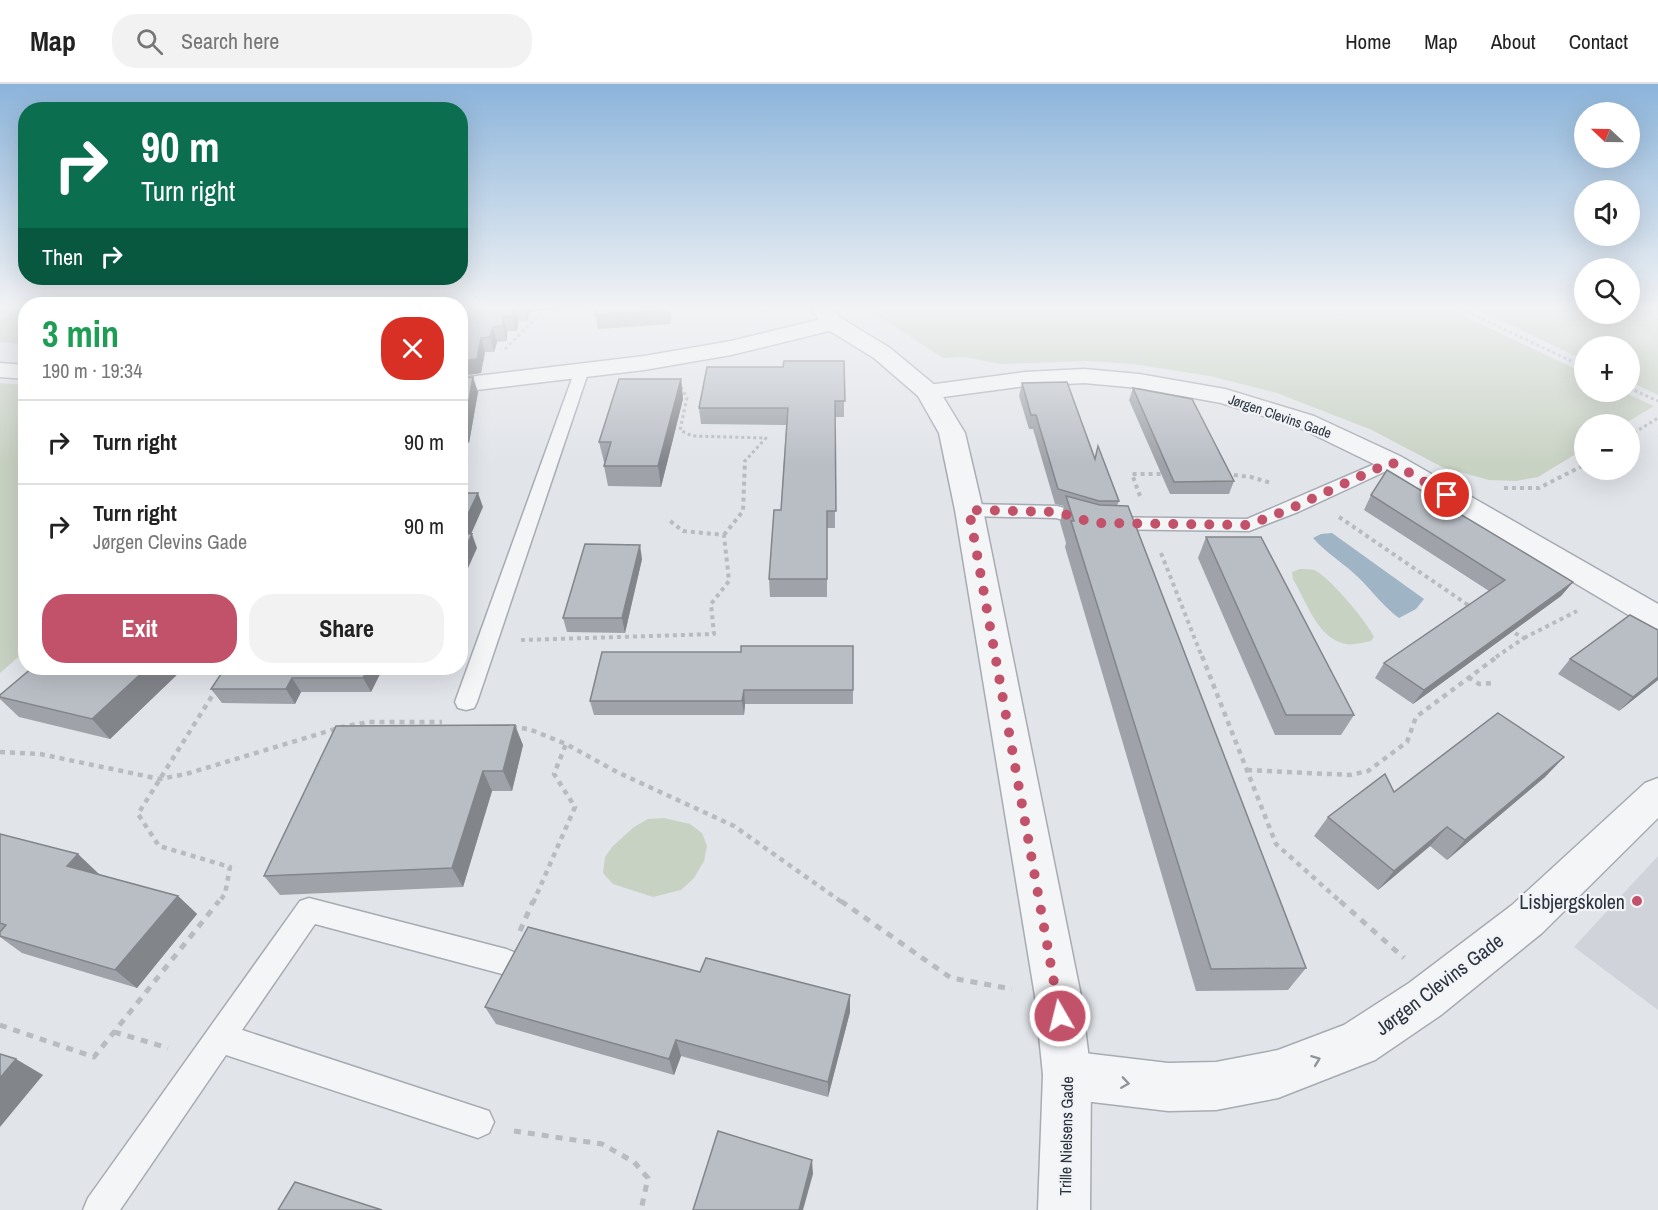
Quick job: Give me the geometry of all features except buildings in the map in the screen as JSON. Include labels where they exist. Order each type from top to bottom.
[{"type":"street","points":[[468,385],[581,373],[666,359]]},
{"type":"street","name":"Trille Nielsens Gade","points":[[889,359],[928,392],[952,433],[969,510],[1058,996],[1067,1075],[1064,1210]]},
{"type":"street","points":[[0,370],[18,371]]},
{"type":"street","name":"Jørgen Clevins Gade","points":[[928,392],[1025,379],[1084,376],[1138,381],[1225,396],[1305,421],[1391,462],[1658,618]]},
{"type":"street","name":"Jørgen Clevins Gade","points":[[1067,1075],[1168,1088],[1216,1086],[1278,1074],[1358,1043],[1439,988],[1527,919],[1658,794]]},
{"type":"lane","points":[[466,702],[581,373]]},
{"type":"lane","points":[[969,510],[1057,512],[1094,523],[1249,525],[1310,500],[1391,462]]},
{"type":"lane","points":[[100,1210],[309,910],[506,962]]},
{"type":"lane","points":[[212,1049],[478,1122]]},
{"type":"path","points":[[468,382],[493,359]]},
{"type":"path","points":[[488,640],[714,634],[711,604],[729,581],[724,535],[743,512],[744,462],[766,438],[692,436],[680,430],[687,398],[666,359]]},
{"type":"path","points":[[1640,393],[1658,401]]},
{"type":"path","points":[[1640,429],[1658,418]]},
{"type":"path","points":[[1501,487],[1539,488],[1574,470]]},
{"type":"path","points":[[1166,474],[1132,474],[1276,844],[1439,988]]},
{"type":"path","points":[[1224,474],[1266,481],[1295,497],[1310,500],[1328,508],[1475,610]]},
{"type":"path","points":[[670,521],[682,531],[724,535]]},
{"type":"path","points":[[1246,770],[1350,775],[1368,771],[1407,742],[1416,717],[1468,677],[1524,638],[1613,592]]},
{"type":"path","points":[[1504,627],[1524,638]]},
{"type":"path","points":[[1468,677],[1479,684],[1494,683]]},
{"type":"path","points":[[0,1025],[94,1057],[225,894],[230,867],[159,846],[138,814],[224,678]]},
{"type":"path","points":[[0,752],[40,754],[160,779],[186,774],[342,727],[369,722],[448,722]]},
{"type":"path","points":[[506,726],[529,729],[566,744],[617,772],[734,826],[951,978],[1058,996]]},
{"type":"path","points":[[506,962],[575,807],[554,774],[566,744]]},
{"type":"path","points":[[114,1032],[212,1049]]},
{"type":"path","points":[[478,1122],[525,1134],[602,1144],[634,1162],[648,1178],[641,1210]]},
{"type":"shaded area","name":"Lisbjergskolen","points":[[1658,856],[1658,1010],[1574,947]]},
{"type":"green space","points":[[973,359],[1554,359],[1574,368],[1574,402],[1640,402],[1640,400],[1654,406],[1640,414],[1574,414],[1574,455],[1538,477],[1516,481],[1489,480],[1442,467],[1372,430],[1277,393],[1210,376],[1133,364],[1087,361],[1000,364]]},
{"type":"green space","points":[[1640,359],[1658,359],[1658,395],[1640,386]]},
{"type":"green space","points":[[0,383],[18,384],[18,657],[0,673]]},
{"type":"green space","points":[[1300,569],[1314,570],[1338,590],[1370,630],[1374,637],[1371,641],[1347,644],[1331,638],[1324,631],[1312,615],[1293,579],[1292,572]]},
{"type":"green space","points":[[664,818],[690,824],[702,833],[707,846],[704,861],[694,878],[681,890],[653,897],[613,884],[603,873],[605,857],[612,847],[634,827],[648,819]]},
{"type":"water","points":[[1332,533],[1424,599],[1416,609],[1399,618],[1354,573],[1313,538],[1321,534]]},
{"type":"place","name":"Lisbjergskolen","points":[[1637,901]]},
{"type":"route","points":[[1060,1016],[969,510],[1057,512],[1094,523],[1249,525],[1292,508],[1391,462],[1447,495]]}]
